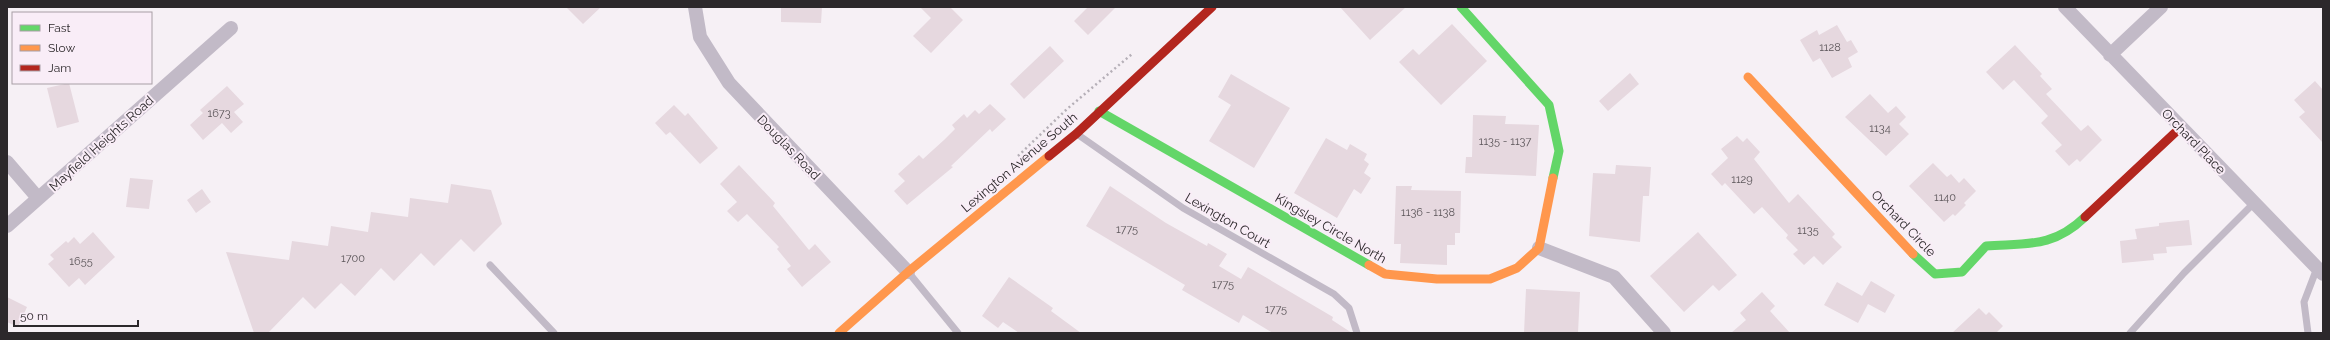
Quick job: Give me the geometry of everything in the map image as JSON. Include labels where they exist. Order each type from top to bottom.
[{"type":"street","name":"Douglas Road","points":[[696,7],[700,37],[729,83],[908,272]]},
{"type":"street","name":"Lexington Avenue South","points":[[839,333],[908,272],[1076,134],[1212,7]]},
{"type":"street","points":[[1461,7],[1549,105],[1559,151],[1539,248],[1614,278],[1664,333]]},
{"type":"street","name":"Orchard Place","points":[[2065,7],[2180,128],[2320,271]]},
{"type":"street","points":[[2110,55],[2161,7]]},
{"type":"street","name":"Mayfield Heights Road","points":[[7,226],[230,28]]},
{"type":"street","name":"Orchard Circle","points":[[1748,77],[1916,257],[1935,274],[1962,272],[1986,246],[2047,242],[2074,228],[2180,128]]},
{"type":"street","name":"Kingsley Circle North","points":[[1099,111],[1385,274],[1437,278],[1490,279],[1517,268],[1539,248]]},
{"type":"street","points":[[7,162],[38,198]]},
{"type":"lane","name":"Lexington Court","points":[[1076,134],[1183,208],[1334,294],[1349,308],[1357,333]]},
{"type":"lane","points":[[2130,333],[2184,273],[2254,203]]},
{"type":"lane","points":[[490,265],[554,333]]},
{"type":"lane","points":[[2308,333],[2304,302],[2320,271]]},
{"type":"lane","points":[[908,272],[958,333]]},
{"type":"path","points":[[1013,161],[1067,109],[1134,53]]},
{"type":"building","points":[[566,7],[601,7],[583,24]]},
{"type":"building","points":[[781,7],[822,7],[821,23],[781,22]]},
{"type":"building","points":[[920,7],[950,7],[963,20],[931,53],[913,36],[931,18]]},
{"type":"building","points":[[1088,7],[1116,7],[1088,35],[1074,21]]},
{"type":"building","points":[[1340,7],[1406,7],[1370,40]]},
{"type":"building","points":[[1452,24],[1487,61],[1441,105],[1399,62],[1413,49],[1419,55]]},
{"type":"building","points":[[1837,25],[1847,42],[1851,40],[1858,52],[1848,58],[1852,67],[1832,78],[1820,58],[1813,62],[1800,40],[1817,30],[1819,35]]},
{"type":"building","points":[[2015,45],[2042,74],[2040,76],[2052,89],[2046,94],[2081,131],[2088,125],[2102,140],[2080,162],[2077,159],[2069,166],[2055,151],[2062,145],[2041,123],[2048,116],[2014,80],[2003,90],[1986,72]]},
{"type":"building","points":[[1050,46],[1064,61],[1024,99],[1010,84]]},
{"type":"building","points":[[1630,73],[1639,84],[1608,111],[1599,101]]},
{"type":"building","points":[[1231,74],[1290,108],[1254,168],[1209,141],[1231,105],[1218,97]]},
{"type":"building","points":[[2315,81],[2323,90],[2323,143],[2299,117],[2305,112],[2294,100]]},
{"type":"building","points":[[69,84],[79,122],[57,128],[47,88]]},
{"type":"building","points":[[227,86],[244,104],[234,112],[243,122],[231,133],[222,123],[203,140],[190,125],[203,113],[200,110]]},
{"type":"building","points":[[1870,94],[1888,113],[1896,106],[1906,117],[1899,124],[1909,134],[1886,156],[1845,117]]},
{"type":"building","points":[[990,104],[1006,119],[992,132],[990,129],[951,166],[953,167],[907,205],[894,191],[905,181],[898,174],[919,155],[923,159],[944,140],[955,129],[952,125],[964,114],[967,118],[975,110],[979,114]]},
{"type":"building","points":[[674,105],[685,116],[688,113],[718,148],[700,164],[670,132],[666,135],[655,123]]},
{"type":"building","points":[[1473,115],[1506,116],[1505,124],[1539,125],[1536,176],[1465,173],[1466,157],[1472,157]]},
{"type":"building","points":[[1737,136],[1743,142],[1747,138],[1760,152],[1754,159],[1789,203],[1798,194],[1835,234],[1832,237],[1842,247],[1823,265],[1814,256],[1804,265],[1793,254],[1798,250],[1786,238],[1788,235],[1762,207],[1754,214],[1725,183],[1722,186],[1711,174],[1728,158],[1721,149]]},
{"type":"building","points":[[1326,138],[1347,150],[1350,144],[1367,154],[1364,160],[1369,164],[1364,173],[1371,178],[1361,194],[1354,189],[1337,218],[1294,193]]},
{"type":"building","points":[[1933,163],[1947,177],[1951,174],[1959,183],[1964,178],[1976,191],[1964,203],[1966,205],[1955,216],[1953,214],[1944,222],[1909,186]]},
{"type":"building","points":[[739,165],[775,203],[773,206],[809,250],[815,244],[831,262],[802,287],[787,269],[791,266],[777,249],[779,247],[747,214],[738,222],[727,211],[737,202],[720,184]]},
{"type":"building","points":[[1616,165],[1651,167],[1649,196],[1643,196],[1640,242],[1589,236],[1593,173],[1615,174]]},
{"type":"building","points":[[130,178],[153,180],[149,209],[126,207]]},
{"type":"building","points":[[451,184],[491,190],[502,224],[474,252],[461,239],[434,266],[421,253],[394,281],[381,268],[355,296],[341,283],[315,309],[303,297],[268,333],[254,333],[226,252],[289,260],[292,241],[328,246],[331,226],[368,232],[371,212],[408,217],[410,198],[448,203]]},
{"type":"building","points":[[1110,186],[1166,223],[1207,246],[1208,243],[1227,254],[1219,266],[1241,279],[1248,267],[1333,317],[1332,320],[1352,333],[1273,333],[1243,315],[1239,323],[1182,290],[1185,285],[1086,226]]},
{"type":"building","points":[[1396,186],[1412,186],[1411,190],[1461,191],[1460,233],[1455,233],[1455,245],[1447,245],[1447,265],[1400,263],[1401,244],[1394,244]]},
{"type":"building","points":[[202,189],[211,202],[196,213],[187,200]]},
{"type":"building","points":[[2189,220],[2192,245],[2166,247],[2167,253],[2153,254],[2154,260],[2122,263],[2120,241],[2137,239],[2135,229],[2159,226],[2159,223]]},
{"type":"building","points":[[93,232],[115,257],[85,285],[79,278],[69,287],[48,264],[54,259],[50,255],[66,241],[68,243],[74,237],[80,244]]},
{"type":"building","points":[[1698,232],[1737,275],[1719,291],[1713,285],[1684,312],[1650,276]]},
{"type":"building","points":[[1009,277],[1053,308],[1051,311],[1081,333],[1019,333],[1003,322],[998,328],[982,316]]},
{"type":"building","points":[[1871,281],[1895,295],[1885,313],[1868,304],[1858,323],[1824,305],[1837,282],[1862,296]]},
{"type":"building","points":[[1526,289],[1580,292],[1578,333],[1524,333]]},
{"type":"building","points":[[1762,292],[1775,306],[1770,311],[1790,333],[1731,333],[1746,320],[1740,313]]},
{"type":"building","points":[[7,297],[27,307],[18,327],[7,322]]},
{"type":"building","points":[[1979,308],[1986,315],[1989,312],[2003,326],[1996,333],[1952,333]]},
{"type":"traffic: fast","points":[[1461,7],[1549,105],[1559,151],[1553,178]]},
{"type":"traffic: fast","points":[[1099,111],[1369,265]]},
{"type":"traffic: fast","points":[[1913,254],[1935,274],[1962,272],[1986,246],[2027,244],[2050,239],[2062,234],[2085,217]]},
{"type":"traffic: slow","points":[[1748,77],[1913,254]]},
{"type":"traffic: slow","points":[[839,333],[908,272],[1049,156]]},
{"type":"traffic: slow","points":[[1369,265],[1385,274],[1437,279],[1490,279],[1517,268],[1539,248],[1553,178]]},
{"type":"traffic: jam","points":[[1049,156],[1076,134],[1212,7]]},
{"type":"traffic: jam","points":[[2085,217],[2180,128]]}]
